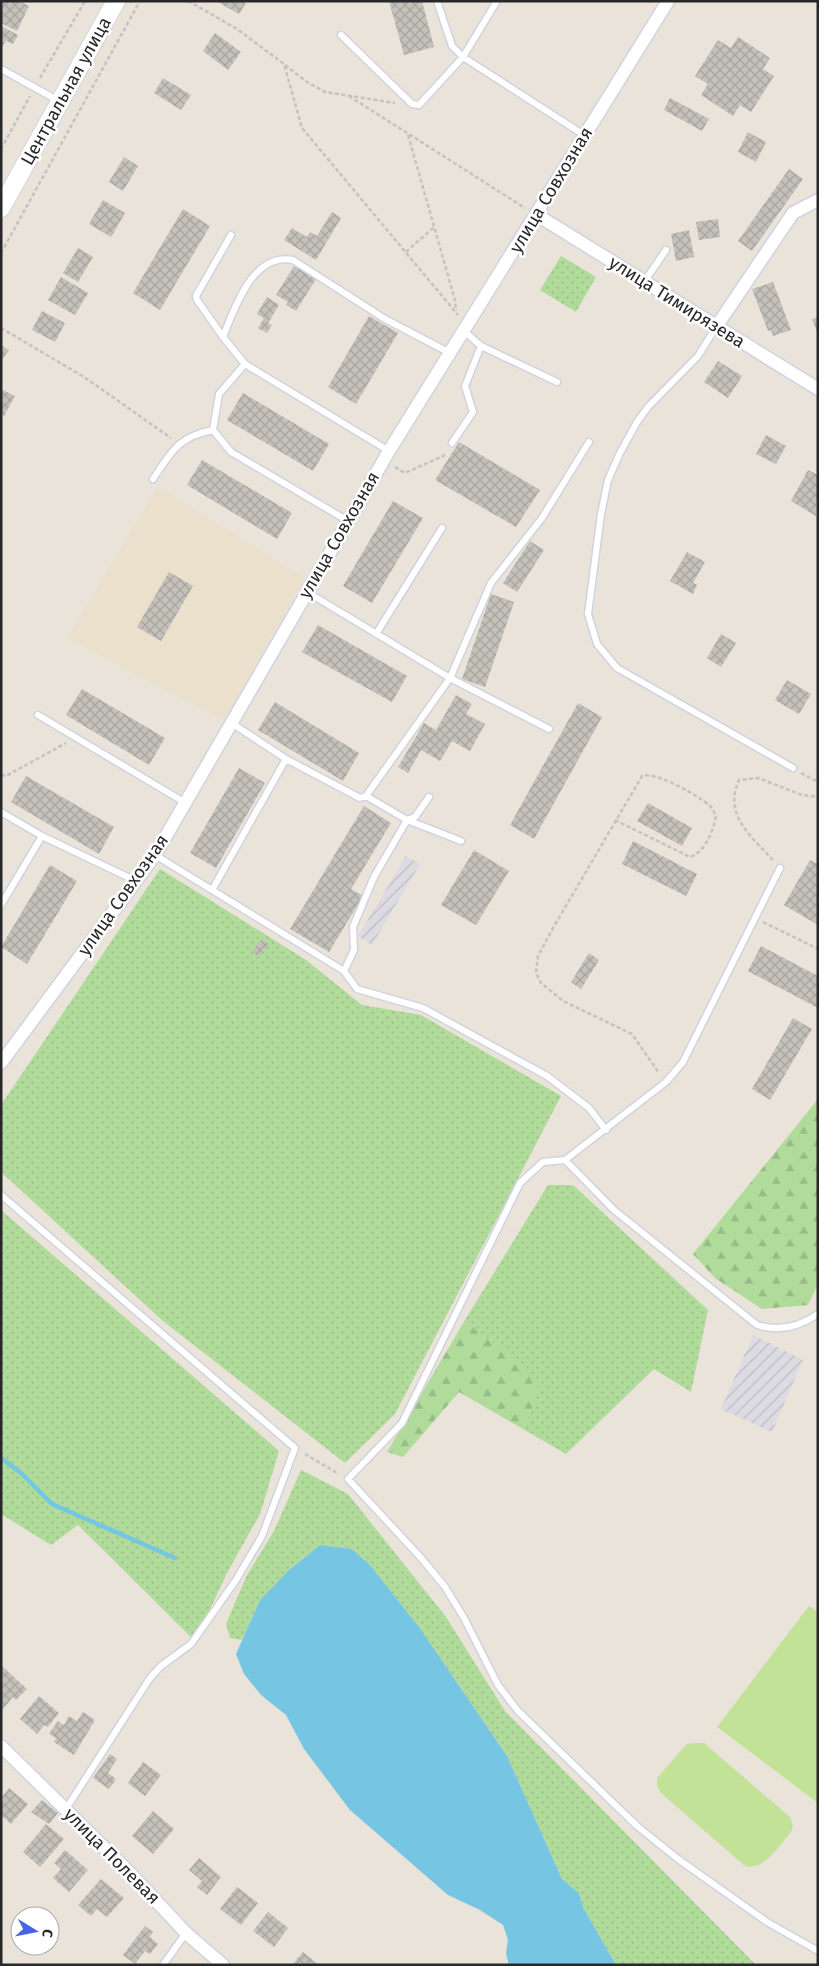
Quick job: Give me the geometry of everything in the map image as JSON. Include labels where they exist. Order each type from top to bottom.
[{"type":"main road","name":"Центральная улица","points":[[1,208],[116,1]]},
{"type":"street","name":"улица Совхозная","points":[[1,1063],[137,882],[155,855],[184,802],[233,724],[306,592],[386,455],[537,215],[584,134],[668,1]]},
{"type":"street","points":[[716,327],[793,213],[818,200]]},
{"type":"street","name":"улица Тимирязева","points":[[537,215],[818,389]]},
{"type":"street","name":"улица Полевая","points":[[1,1746],[66,1809],[186,1933],[223,1965]]},
{"type":"lane","points":[[437,1],[452,46],[464,57],[584,134]]},
{"type":"lane","points":[[341,35],[414,105],[420,104],[464,57],[497,1]]},
{"type":"lane","points":[[1,69],[60,102]]},
{"type":"lane","points":[[231,235],[196,296],[223,337],[245,364],[386,455]]},
{"type":"lane","points":[[644,282],[666,250]]},
{"type":"lane","points":[[223,337],[239,302],[259,270],[273,260],[280,258],[301,263],[385,319],[450,353]]},
{"type":"lane","points":[[716,327],[694,360],[648,407],[637,422],[615,462],[603,502],[599,545],[588,606],[590,623],[602,653],[617,668],[793,768]]},
{"type":"lane","points":[[464,331],[481,346],[557,382]]},
{"type":"lane","points":[[452,443],[473,412],[465,386],[481,346]]},
{"type":"lane","points":[[245,364],[219,394],[214,430],[231,452],[348,521]]},
{"type":"lane","points":[[153,479],[171,452],[193,434],[214,430]]},
{"type":"lane","points":[[233,724],[286,758],[360,798],[366,796],[450,678],[492,583],[542,518],[589,442]]},
{"type":"lane","points":[[376,634],[442,528]]},
{"type":"lane","points":[[306,592],[450,678],[549,729]]},
{"type":"lane","points":[[38,715],[78,737],[184,802]]},
{"type":"lane","points":[[212,890],[286,758]]},
{"type":"lane","points":[[366,796],[407,820],[461,841]]},
{"type":"lane","points":[[344,972],[354,950],[353,927],[374,877],[407,820],[415,817],[429,797]]},
{"type":"lane","points":[[1,812],[42,836],[137,882]]},
{"type":"lane","points":[[1,906],[3,897],[42,836]]},
{"type":"lane","points":[[155,855],[344,972],[357,989],[420,1006],[547,1076],[589,1108],[606,1130]]},
{"type":"lane","points":[[780,868],[682,1062],[666,1082],[606,1130],[565,1160],[543,1162],[520,1183],[402,1423],[348,1479],[422,1559],[445,1588],[464,1618],[498,1685],[518,1711],[637,1826],[678,1859],[767,1922],[818,1951]]},
{"type":"lane","points":[[565,1160],[614,1210],[757,1325],[775,1329],[792,1327],[818,1314]]},
{"type":"lane","points":[[1,1195],[295,1448],[262,1536],[236,1580],[192,1644],[161,1666],[150,1678],[66,1809]]},
{"type":"lane","points":[[163,1965],[186,1933]]},
{"type":"path","points":[[40,79],[85,1]]},
{"type":"path","points":[[1,253],[140,1]]},
{"type":"path","points":[[188,1],[237,29],[307,82],[325,92],[414,105]]},
{"type":"path","points":[[284,64],[302,128],[456,312],[459,318]]},
{"type":"path","points":[[1,149],[35,88]]},
{"type":"path","points":[[349,96],[537,215]]},
{"type":"path","points":[[408,134],[455,300],[456,312]]},
{"type":"path","points":[[406,252],[434,227]]},
{"type":"path","points":[[1,328],[84,377],[171,436],[167,443],[171,452]]},
{"type":"path","points":[[386,455],[405,473],[445,455]]},
{"type":"path","points":[[1,775],[6,776],[78,737]]},
{"type":"path","points":[[793,768],[818,782]]},
{"type":"path","points":[[615,820],[690,858],[707,842],[716,816],[710,806],[663,778],[649,774],[640,778],[615,820],[553,928],[538,956],[536,973],[541,982],[563,1001],[632,1034],[666,1082]]},
{"type":"path","points":[[780,868],[738,820],[734,793],[740,780],[758,778],[802,795],[818,797]]},
{"type":"path","points":[[756,918],[818,949]]},
{"type":"path","points":[[295,1448],[348,1479]]},
{"type":"shaded area","points":[[158,487],[305,579],[225,719],[67,639]]},
{"type":"shaded area","points":[[406,856],[420,864],[372,945],[358,936]]},
{"type":"shaded area","points":[[753,1335],[803,1360],[772,1432],[721,1409]]},
{"type":"green space","points":[[561,256],[596,277],[576,312],[540,290]]},
{"type":"green space","points":[[160,869],[306,960],[362,1005],[421,1015],[561,1096],[395,1414],[345,1463],[163,1321],[1,1172],[1,1105]]},
{"type":"green space","points":[[818,1099],[818,1284],[808,1305],[762,1309],[715,1278],[693,1254]]},
{"type":"green space","points":[[548,1185],[573,1185],[708,1310],[691,1392],[654,1369],[566,1454],[523,1429],[541,1383],[465,1320]]},
{"type":"green space","points":[[1,1210],[279,1451],[260,1514],[227,1573],[195,1641],[78,1525],[51,1545],[1,1514]]},
{"type":"green space","points":[[465,1320],[542,1383],[523,1429],[459,1392],[403,1457],[387,1452]]},
{"type":"green space","points":[[301,1470],[348,1494],[446,1617],[505,1711],[756,1965],[616,1965],[583,1907],[579,1893],[562,1879],[507,1756],[419,1627],[370,1565],[352,1549],[320,1545],[288,1571],[260,1600],[242,1640],[230,1638],[226,1624],[246,1577],[274,1531]]},
{"type":"green space","points":[[809,1606],[818,1612],[818,1803],[717,1727]]},
{"type":"green space","points":[[704,1743],[790,1817],[793,1826],[791,1832],[771,1856],[759,1865],[745,1866],[661,1793],[657,1786],[657,1778],[687,1744]]},
{"type":"water","points":[[320,1545],[352,1549],[370,1565],[419,1627],[507,1756],[562,1879],[579,1893],[583,1907],[616,1965],[509,1965],[506,1953],[508,1940],[503,1925],[480,1910],[448,1895],[350,1810],[304,1749],[286,1715],[261,1695],[244,1674],[236,1654],[260,1600],[288,1571]]},
{"type":"building","points":[[1,1],[19,1],[29,6],[17,31],[1,23]]},
{"type":"building","points":[[216,1],[243,1],[246,3],[239,14]]},
{"type":"building","points":[[389,1],[422,1],[434,47],[404,55]]},
{"type":"building","points":[[1,26],[18,35],[13,44],[6,41],[1,49]]},
{"type":"building","points":[[215,33],[241,52],[228,70],[203,51]]},
{"type":"building","points":[[738,37],[770,58],[763,69],[774,76],[751,112],[740,105],[733,116],[701,95],[708,84],[695,76],[718,40],[731,48]]},
{"type":"building","points":[[163,78],[191,95],[181,110],[154,93]]},
{"type":"building","points":[[670,98],[709,119],[702,131],[664,110]]},
{"type":"building","points":[[748,132],[766,142],[756,162],[738,152]]},
{"type":"building","points":[[124,157],[138,166],[123,191],[109,182]]},
{"type":"building","points":[[789,169],[803,179],[752,251],[738,241]]},
{"type":"building","points":[[103,200],[125,213],[111,237],[89,224]]},
{"type":"building","points":[[183,209],[210,226],[160,310],[133,293]]},
{"type":"building","points":[[332,212],[341,218],[316,260],[284,240],[292,228],[307,237],[310,232],[317,236]]},
{"type":"building","points":[[718,219],[720,237],[699,240],[696,222]]},
{"type":"building","points":[[689,230],[694,257],[676,261],[671,234]]},
{"type":"building","points":[[78,248],[93,257],[78,282],[63,273]]},
{"type":"building","points":[[294,266],[316,279],[296,311],[286,305],[288,302],[276,295]]},
{"type":"building","points":[[61,277],[88,293],[75,315],[48,300]]},
{"type":"building","points":[[773,282],[791,330],[773,336],[771,330],[768,331],[752,289]]},
{"type":"building","points":[[267,297],[279,305],[268,323],[272,325],[267,333],[258,328],[264,318],[257,314]]},
{"type":"building","points":[[42,311],[65,323],[55,342],[32,330]]},
{"type":"building","points":[[369,316],[398,333],[356,404],[328,387]]},
{"type":"building","points":[[818,317],[818,334],[812,319]]},
{"type":"building","points":[[1,345],[9,350],[1,361]]},
{"type":"building","points":[[718,361],[742,376],[728,398],[704,382]]},
{"type":"building","points":[[1,389],[15,396],[4,416],[1,414]]},
{"type":"building","points":[[243,393],[329,444],[313,471],[227,420]]},
{"type":"building","points":[[766,435],[786,446],[776,464],[756,454]]},
{"type":"building","points":[[459,442],[540,490],[516,527],[435,480]]},
{"type":"building","points":[[202,460],[292,513],[277,539],[187,485]]},
{"type":"building","points":[[808,470],[818,475],[816,516],[791,501]]},
{"type":"building","points":[[393,501],[423,518],[372,603],[343,586]]},
{"type":"building","points":[[530,541],[544,550],[517,592],[503,583]]},
{"type":"building","points":[[687,552],[705,562],[693,583],[697,585],[693,594],[670,581]]},
{"type":"building","points":[[169,572],[193,586],[161,641],[137,627]]},
{"type":"building","points":[[491,594],[514,602],[485,687],[462,679]]},
{"type":"building","points":[[318,625],[407,676],[392,702],[302,652]]},
{"type":"building","points":[[721,634],[736,643],[721,667],[707,658]]},
{"type":"building","points":[[787,680],[811,694],[799,714],[775,700]]},
{"type":"building","points":[[82,689],[165,738],[149,765],[66,715]]},
{"type":"building","points":[[456,695],[472,704],[466,714],[485,724],[470,751],[452,741],[440,761],[421,750],[408,773],[398,767],[424,723],[436,730]]},
{"type":"building","points":[[275,702],[359,753],[343,781],[258,730]]},
{"type":"building","points":[[578,703],[602,717],[534,839],[510,825]]},
{"type":"building","points":[[239,768],[265,783],[216,868],[190,853]]},
{"type":"building","points":[[26,776],[114,827],[99,854],[11,802]]},
{"type":"building","points":[[648,803],[692,828],[682,846],[637,821]]},
{"type":"building","points":[[364,806],[391,823],[351,889],[363,896],[329,952],[290,929]]},
{"type":"building","points":[[633,841],[697,874],[686,896],[622,864]]},
{"type":"building","points":[[474,850],[509,871],[476,925],[441,905]]},
{"type":"building","points":[[810,860],[818,864],[818,925],[784,905]]},
{"type":"building","points":[[50,865],[77,881],[27,964],[1,947]]},
{"type":"building","points":[[262,939],[269,944],[259,957],[252,951]]},
{"type":"building","points":[[761,946],[818,976],[818,1008],[748,971]]},
{"type":"building","points":[[589,953],[599,960],[581,989],[571,982]]},
{"type":"building","points":[[793,1018],[812,1029],[770,1100],[752,1089]]},
{"type":"building","points":[[1,1665],[27,1689],[16,1700],[13,1697],[1,1711]]},
{"type":"building","points":[[39,1696],[59,1713],[48,1727],[44,1725],[37,1734],[20,1719]]},
{"type":"building","points":[[83,1712],[95,1720],[74,1755],[54,1742],[56,1738],[49,1734],[58,1721],[64,1725],[69,1716],[77,1721]]},
{"type":"building","points":[[110,1754],[117,1759],[108,1773],[116,1779],[109,1789],[93,1778]]},
{"type":"building","points":[[143,1762],[161,1775],[145,1796],[128,1783]]},
{"type":"building","points":[[9,1788],[28,1804],[11,1824],[1,1815],[1,1798]]},
{"type":"building","points":[[42,1800],[58,1813],[49,1824],[31,1812]]},
{"type":"building","points":[[153,1811],[174,1829],[153,1854],[132,1836]]},
{"type":"building","points":[[46,1824],[64,1839],[40,1867],[23,1852]]},
{"type":"building","points":[[65,1850],[88,1870],[69,1892],[53,1878],[61,1869],[54,1863]]},
{"type":"building","points":[[199,1858],[221,1877],[207,1895],[197,1887],[202,1881],[189,1870]]},
{"type":"building","points":[[101,1879],[124,1898],[107,1917],[97,1909],[91,1916],[78,1905]]},
{"type":"building","points":[[237,1887],[258,1903],[241,1925],[220,1909]]},
{"type":"building","points":[[268,1912],[288,1928],[274,1947],[253,1931]]},
{"type":"building","points":[[145,1926],[153,1932],[150,1937],[158,1944],[150,1954],[145,1951],[135,1964],[123,1955]]},
{"type":"building","points":[[303,1952],[319,1965],[292,1965]]},
{"type":"waterway","points":[[1,1458],[21,1473],[52,1504],[175,1558]]}]
